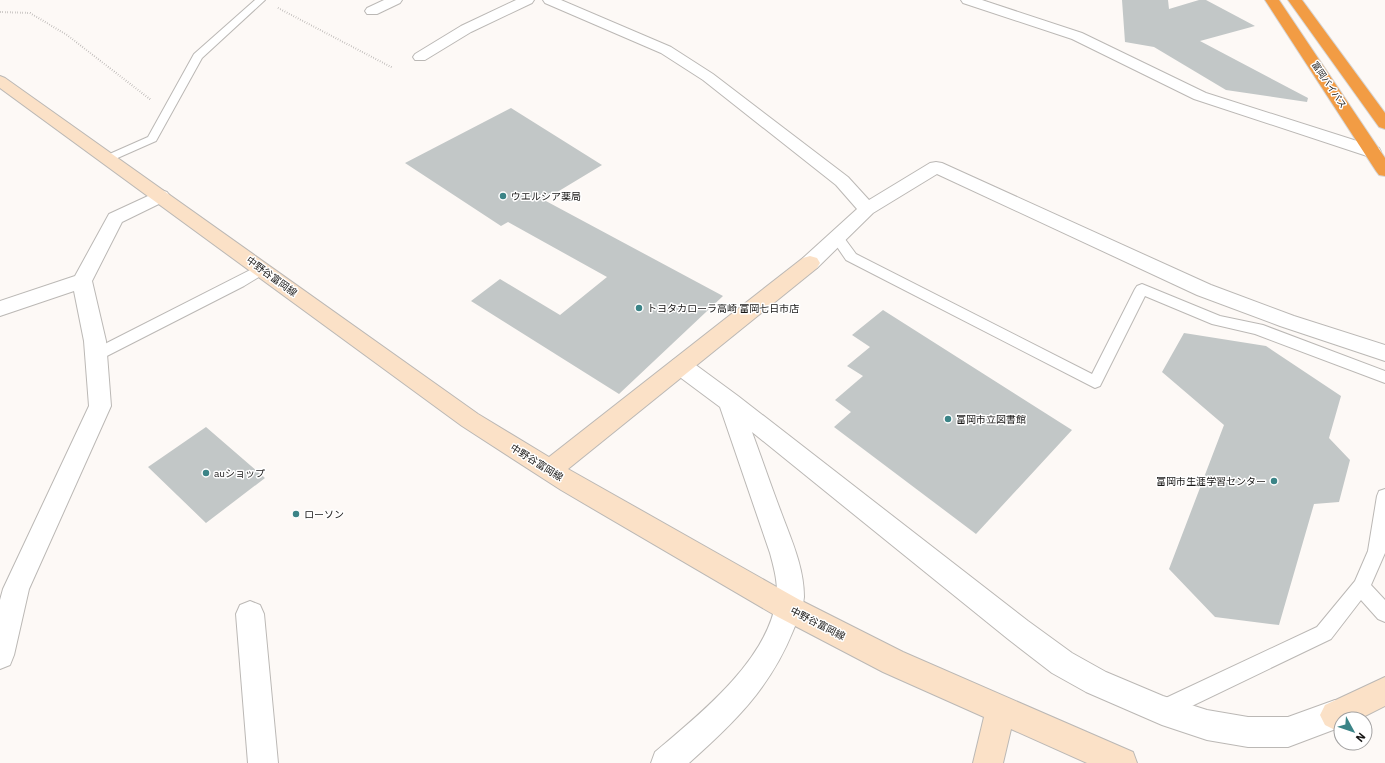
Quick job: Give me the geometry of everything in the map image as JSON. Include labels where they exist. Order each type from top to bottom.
[{"type":"highway","name":"富岡バイパス","points":[[1272,0],[1385,171]]},
{"type":"highway","points":[[1295,0],[1385,124]]},
{"type":"main road","name":"中野谷富岡線","points":[[0,81],[109,158],[470,420],[550,470],[788,608],[893,662],[1122,763]]},
{"type":"main road","points":[[550,470],[810,263]]},
{"type":"main road","points":[[1343,711],[1385,690]]},
{"type":"main road","points":[[988,763],[1000,710]]},
{"type":"street","points":[[372,11],[395,0]]},
{"type":"street","points":[[420,57],[466,29],[527,0]]},
{"type":"street","points":[[550,0],[666,50],[708,77],[842,181],[867,209]]},
{"type":"street","points":[[968,0],[1077,36],[1200,96],[1373,152]]},
{"type":"street","points":[[810,263],[867,209],[936,167],[1204,290],[1287,321],[1385,354]]},
{"type":"street","points":[[0,655],[16,589],[100,406],[95,341],[82,281],[115,218],[161,196]]},
{"type":"street","points":[[0,309],[82,281]]},
{"type":"street","points":[[681,366],[730,402],[1018,630],[1062,663],[1096,682],[1162,710],[1207,725],[1248,732],[1288,732],[1333,716]]},
{"type":"street","points":[[666,763],[707,727],[761,670],[779,636],[788,608],[790,594],[785,560],[730,402]]},
{"type":"street","points":[[250,614],[262,763]]},
{"type":"lane","points":[[109,158],[152,139],[198,56],[260,0]]},
{"type":"lane","points":[[837,238],[851,257],[1095,382],[1142,289],[1217,320],[1258,329],[1385,377]]},
{"type":"lane","points":[[96,355],[239,283],[262,269]]},
{"type":"lane","points":[[1162,710],[1324,633],[1361,587],[1381,552],[1385,496]]},
{"type":"lane","points":[[1361,587],[1385,614]]},
{"type":"path","points":[[275,7],[393,68]]},
{"type":"path","points":[[0,12],[30,13],[67,35],[167,113]]},
{"type":"building","points":[[1122,0],[1168,0],[1169,9],[1199,0],[1206,0],[1255,26],[1200,41],[1308,98],[1307,102],[1226,90],[1154,47],[1125,42]]},
{"type":"building","points":[[511,108],[602,165],[544,200],[723,296],[619,394],[471,301],[500,279],[560,315],[607,277],[508,222],[501,226],[405,163]]},
{"type":"building","name":"富岡市立図書館","points":[[883,310],[1072,430],[976,534],[834,427],[851,412],[835,400],[863,376],[847,366],[870,347],[852,335]]},
{"type":"building","name":"富岡市生涯学習センター","points":[[1184,333],[1266,346],[1341,396],[1329,438],[1350,460],[1339,502],[1314,504],[1279,625],[1215,617],[1169,569],[1224,425],[1162,372]]},
{"type":"building","name":"auショップ","points":[[206,427],[265,478],[206,523],[148,467]]},
{"type":"place","name":"ウエルシア薬局","points":[[503,196]]},
{"type":"place","name":"トヨタカローラ高崎 富岡七日市店","points":[[639,308]]},
{"type":"place","name":"富岡市立図書館","points":[[948,419]]},
{"type":"place","name":"auショップ","points":[[206,473]]},
{"type":"place","name":"富岡市生涯学習センター","points":[[1274,481]]},
{"type":"place","name":"ローソン","points":[[296,514]]}]
